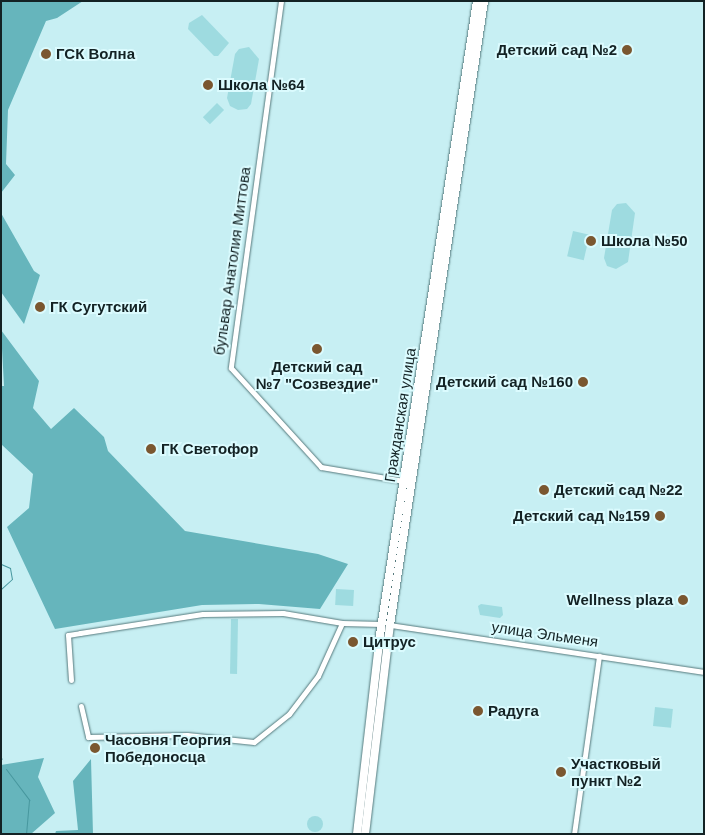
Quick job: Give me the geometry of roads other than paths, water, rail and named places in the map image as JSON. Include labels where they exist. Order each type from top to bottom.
[{"type":"main road","name":"Гражданская улица","points":[[357,834],[477,1]]},
{"type":"main road","name":"Гражданская улица","points":[[365,834],[386,625],[404,481],[484,1]]},
{"type":"street","name":"бульвар Анатолия Миттова","points":[[282,1],[231,368],[322,467],[404,481]]},
{"type":"street","name":"улица Эльменя","points":[[71,680],[68,635],[185,615],[283,613],[342,623],[386,625],[704,672]]},
{"type":"street","points":[[81,706],[88,737],[187,735],[254,742],[289,714],[318,676],[342,623]]},
{"type":"street","points":[[574,834],[599,656]]},
{"type":"waterway","points":[[1,564],[10,568],[12,579],[1,589]]},
{"type":"waterway","points":[[6,769],[29,800],[26,834]]},
{"type":"place","name":"Детский сад №2","points":[[627,50]]},
{"type":"place","name":"ГСК Волна","points":[[46,54]]},
{"type":"place","name":"Школа №64","points":[[208,85]]},
{"type":"place","name":"Школа №50","points":[[591,241]]},
{"type":"place","name":"ГК Сугутский","points":[[40,307]]},
{"type":"place","name":"Детский сад №7 \"Созвездие\"","points":[[317,349]]},
{"type":"place","name":"Детский сад №160","points":[[583,382]]},
{"type":"place","name":"ГК Светофор","points":[[151,449]]},
{"type":"place","name":"Детский сад №22","points":[[544,490]]},
{"type":"place","name":"Детский сад №159","points":[[660,516]]},
{"type":"place","name":"Wellness plaza","points":[[683,600]]},
{"type":"place","name":"Цитрус","points":[[353,642]]},
{"type":"place","name":"Радуга","points":[[478,711]]},
{"type":"place","name":"Часовня Георгия Победоносца","points":[[95,748]]},
{"type":"place","name":"Участковый пункт №2","points":[[561,772]]}]
